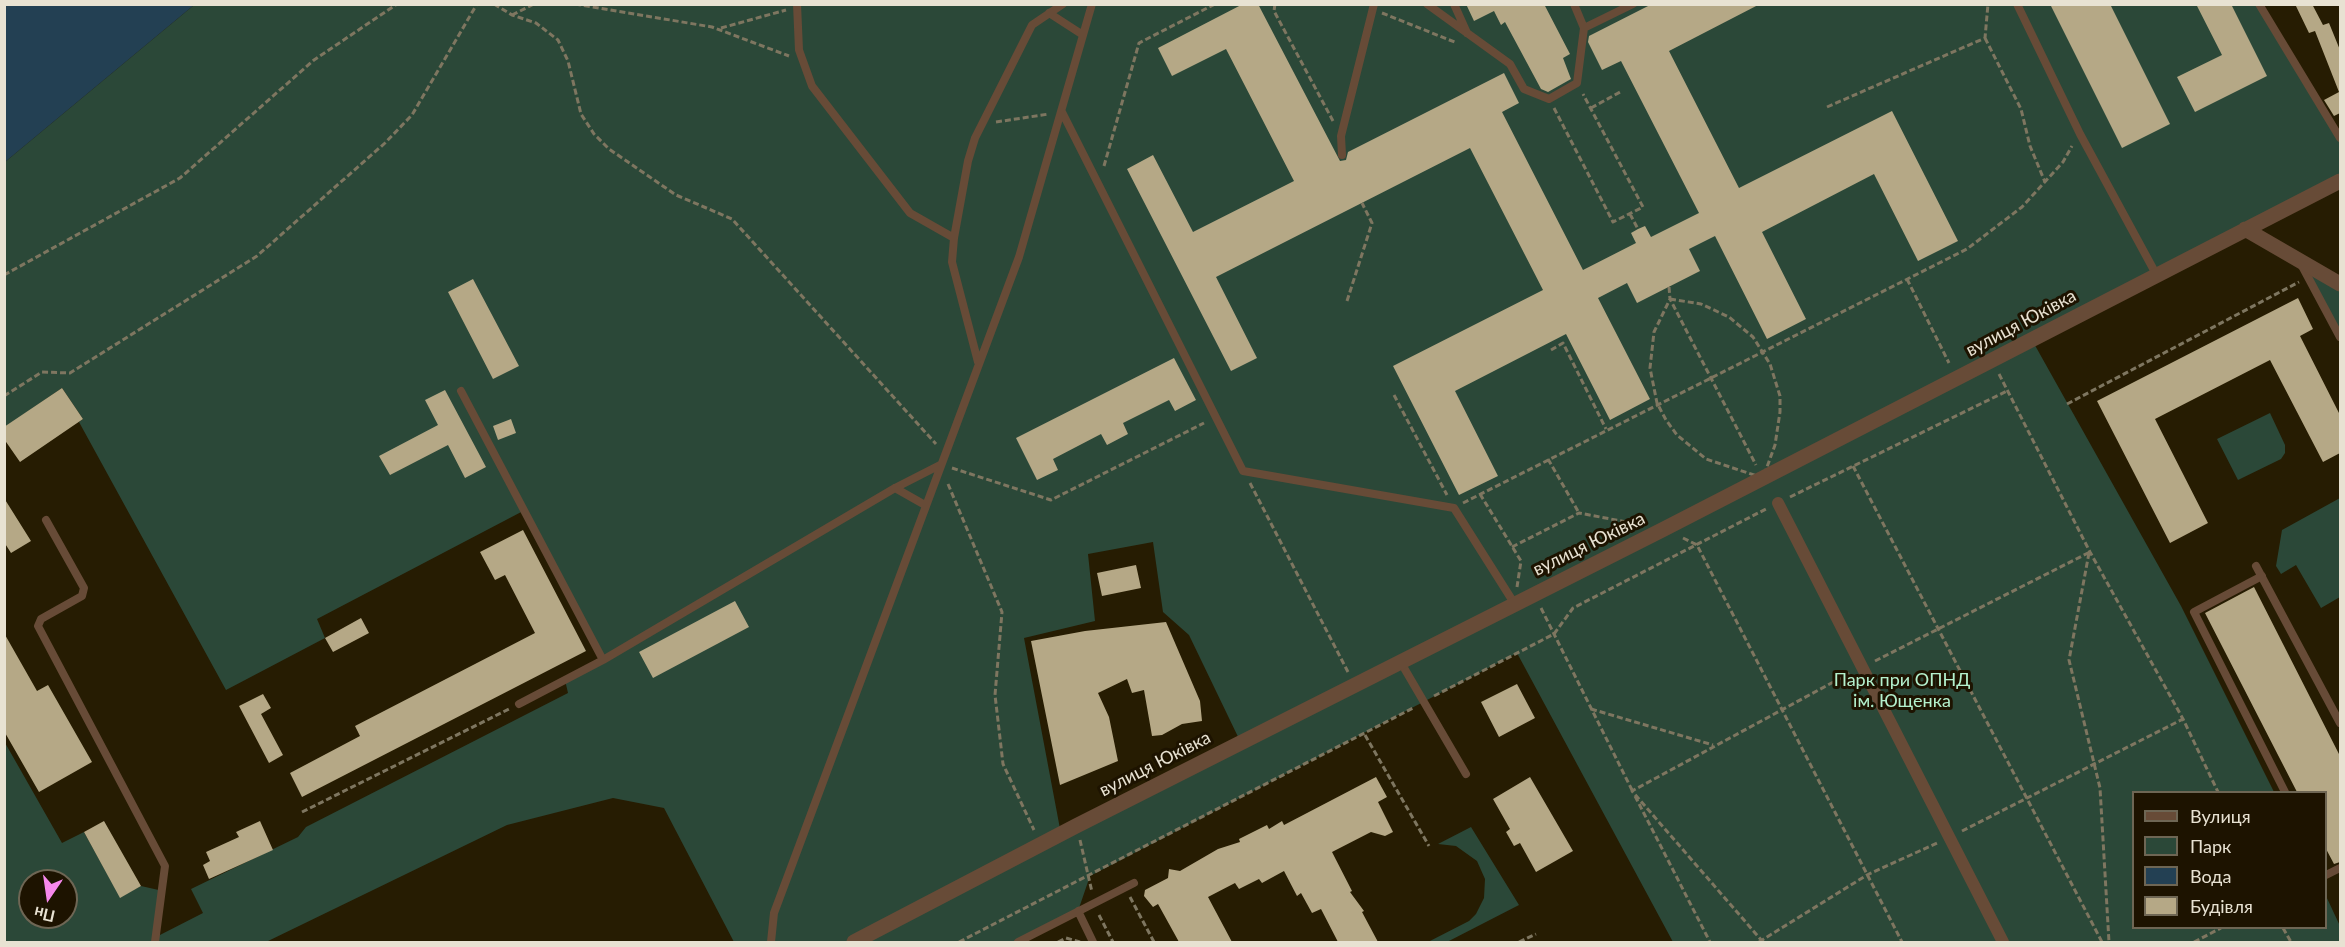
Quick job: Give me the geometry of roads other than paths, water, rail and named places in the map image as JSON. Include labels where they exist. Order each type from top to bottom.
[{"type":"street","name":"вулиця Юківка","points":[[854,942],[1076,826],[1533,593],[1664,529],[2340,181]]},
{"type":"street","points":[[2244,229],[2340,284]]},
{"type":"street","points":[[1778,503],[1863,666],[1947,838],[2003,942]]},
{"type":"lane","points":[[978,362],[954,275],[954,238],[968,161],[982,124],[1032,25],[1063,4]]},
{"type":"lane","points":[[771,942],[774,913],[1019,257],[1092,4]]},
{"type":"lane","points":[[1427,4],[1510,64],[1524,89],[1549,99],[1577,83],[1584,28],[1574,4]]},
{"type":"lane","points":[[1454,4],[1468,35]]},
{"type":"lane","points":[[1584,28],[1633,4]]},
{"type":"lane","points":[[2017,4],[2080,134],[2156,274]]},
{"type":"lane","points":[[2259,4],[2340,138]]},
{"type":"lane","points":[[796,6],[801,61],[808,79],[910,213],[954,238]]},
{"type":"lane","points":[[1342,155],[1341,136],[1374,7]]},
{"type":"lane","points":[[1049,13],[1083,35]]},
{"type":"lane","points":[[1062,112],[1243,471],[1454,508],[1514,603]]},
{"type":"lane","points":[[2298,259],[2340,337]]},
{"type":"lane","points":[[461,391],[603,660]]},
{"type":"lane","points":[[519,704],[603,660],[895,488],[940,464]]},
{"type":"lane","points":[[895,488],[925,505]]},
{"type":"lane","points":[[46,520],[84,588],[82,596],[41,619],[38,626],[165,866],[155,942]]},
{"type":"lane","points":[[2256,566],[2340,723]]},
{"type":"lane","points":[[2262,576],[2194,612],[2284,791]]},
{"type":"lane","points":[[1400,661],[1466,774]]},
{"type":"lane","points":[[1018,942],[1134,883]]},
{"type":"lane","points":[[1078,911],[1093,942]]},
{"type":"water","points":[[5,4],[194,4],[194,5],[5,162]]},
{"type":"park label","name":"Парк при ОПНД ім. Ющенка","points":[[1902,690]]}]
